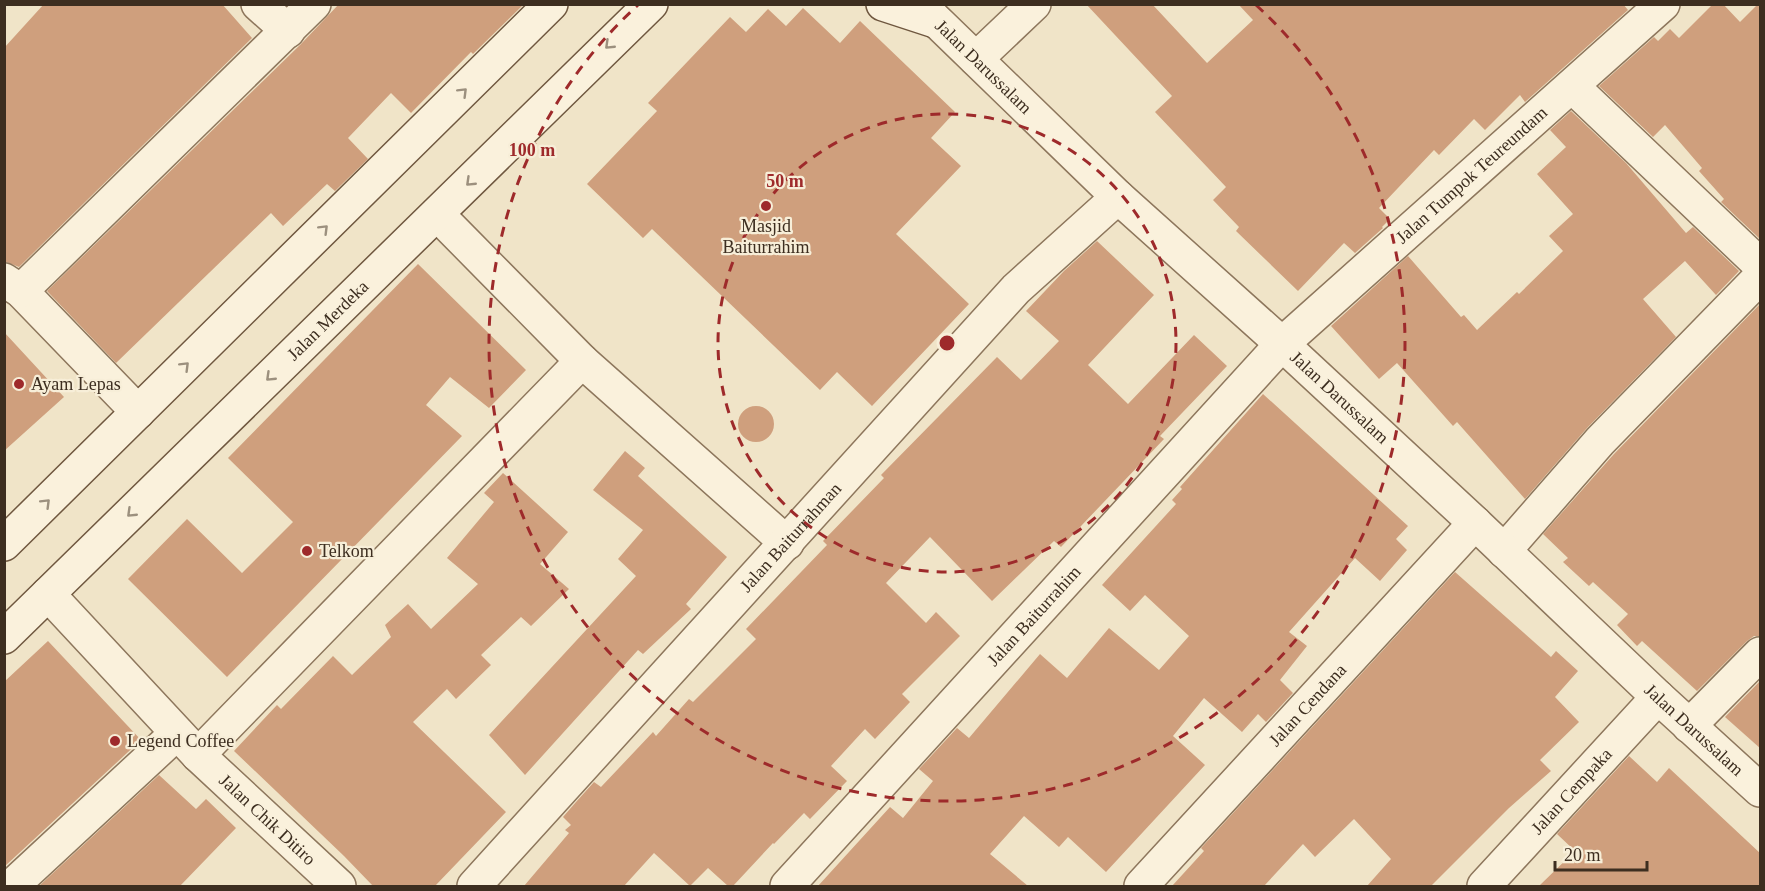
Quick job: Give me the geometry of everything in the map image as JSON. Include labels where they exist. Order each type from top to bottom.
[{"type":"street","points":[[258,4],[288,31]]},
{"type":"street","points":[[138,412],[13,286],[288,31],[314,4]]},
{"type":"street","points":[[4,544],[551,4]]},
{"type":"street","name":"Jalan Merdeka","points":[[4,637],[651,4]]},
{"type":"street","points":[[883,4],[927,13]]},
{"type":"street","points":[[976,59],[1034,4]]},
{"type":"street","name":"Jalan Tumpok Teureundam","points":[[1282,344],[1664,4]]},
{"type":"street","name":"Jalan Darussalam","points":[[927,13],[1118,197],[1282,344],[1689,726],[1761,790]]},
{"type":"street","points":[[1572,86],[1761,265]]},
{"type":"street","name":"Jalan Baiturrahman","points":[[474,886],[788,543],[1016,289],[1118,197]]},
{"type":"street","points":[[437,214],[582,361],[788,543]]},
{"type":"street","points":[[1504,551],[1600,441],[1761,277]]},
{"type":"street","name":"Jalan Baiturrahim","points":[[787,886],[1282,344]]},
{"type":"street","points":[[12,886],[187,744],[582,361]]},
{"type":"street","name":"Jalan Cendana","points":[[1141,886],[1474,523]]},
{"type":"street","name":"Jalan Chik Ditiro","points":[[48,594],[187,744],[339,886]]},
{"type":"street","points":[[1689,726],[1761,654]]},
{"type":"street","name":"Jalan Cempaka","points":[[1484,886],[1658,697]]},
{"type":"building","points":[[44,4],[222,4],[252,38],[19,267],[4,261],[4,48]]},
{"type":"building","points":[[339,4],[524,4],[473,54],[471,52],[411,113],[391,93],[348,138],[368,159],[335,191],[327,184],[283,226],[271,213],[116,363],[47,291],[301,44]]},
{"type":"building","points":[[1086,4],[1152,4],[1207,63],[1253,20],[1238,4],[1623,4],[1628,10],[1525,102],[1520,95],[1485,130],[1474,119],[1439,155],[1434,150],[1379,208],[1390,219],[1383,228],[1355,253],[1344,243],[1298,291],[1236,231],[1239,227],[1213,200],[1226,187],[1155,112],[1172,96]]},
{"type":"building","points":[[1713,4],[1723,4],[1740,22],[1758,4],[1761,4],[1761,240],[1721,202],[1724,199],[1699,171],[1702,168],[1665,125],[1653,137],[1599,86],[1654,37],[1658,41],[1670,29],[1679,38]]},
{"type":"building","name":"Masjid Baiturrahim","points":[[803,8],[840,43],[860,21],[955,112],[931,138],[961,166],[896,234],[969,304],[872,406],[837,372],[820,390],[652,229],[643,238],[587,184],[657,111],[648,103],[730,17],[746,32],[768,9],[786,26]]},
{"type":"building","points":[[1571,111],[1626,163],[1686,233],[1693,227],[1739,271],[1716,295],[1685,261],[1643,299],[1676,337],[1587,428],[1525,499],[1457,422],[1453,426],[1397,363],[1379,379],[1331,326],[1408,256],[1461,317],[1464,315],[1477,330],[1517,292],[1519,294],[1563,251],[1549,236],[1573,214],[1537,174],[1566,147],[1550,130]]},
{"type":"building","points":[[1097,241],[1154,295],[1088,365],[1128,404],[1194,335],[1227,366],[1160,436],[1164,439],[1061,547],[1054,541],[992,601],[930,537],[886,583],[926,623],[936,612],[960,636],[902,694],[910,702],[875,739],[865,729],[831,766],[847,781],[810,819],[804,813],[733,886],[728,886],[708,868],[690,886],[654,853],[624,886],[524,886],[569,833],[565,830],[571,825],[563,817],[576,802],[594,782],[601,787],[653,732],[656,736],[689,699],[693,702],[756,639],[746,629],[827,545],[823,541],[884,478],[881,475],[997,357],[1021,380],[1059,341],[1026,311],[1064,271]]},
{"type":"building","points":[[418,264],[526,370],[489,408],[450,377],[426,405],[462,436],[227,677],[128,579],[187,519],[242,573],[293,522],[228,458]]},
{"type":"building","points":[[1761,303],[1761,636],[1754,636],[1747,641],[1697,691],[1642,641],[1637,646],[1617,625],[1628,614],[1593,582],[1589,586],[1563,562],[1568,558],[1543,534],[1614,454]]},
{"type":"building","points":[[4,332],[64,397],[4,451]]},
{"type":"building","points":[[1263,394],[1408,526],[1396,539],[1407,550],[1380,581],[1355,558],[1289,632],[1307,646],[1280,680],[1293,693],[1266,722],[1258,714],[1242,732],[1204,698],[1173,736],[1205,765],[1106,872],[1068,837],[1059,847],[1024,816],[990,854],[1028,886],[818,886],[890,807],[903,818],[933,781],[919,769],[957,728],[969,738],[1040,654],[1067,678],[1109,628],[1159,670],[1189,636],[1145,595],[1130,611],[1102,585],[1176,504],[1172,500],[1182,489],[1180,487]]},
{"type":"building","points":[[756,406],[768,412],[774,424],[768,436],[756,442],[744,436],[738,424],[744,412]]},
{"type":"building","points":[[625,451],[645,468],[638,476],[727,557],[686,604],[691,609],[643,654],[638,650],[525,775],[489,735],[636,576],[618,559],[643,530],[593,490]]},
{"type":"building","points":[[503,473],[568,532],[540,564],[569,589],[531,626],[521,617],[481,655],[491,665],[456,699],[447,689],[413,722],[506,812],[435,886],[373,886],[234,751],[277,705],[281,709],[333,656],[352,675],[391,637],[385,625],[408,604],[431,629],[478,584],[447,558],[494,502],[484,493]]},
{"type":"building","points":[[1455,572],[1551,657],[1556,651],[1578,671],[1555,697],[1579,722],[1540,760],[1551,771],[1509,808],[1431,886],[1367,886],[1391,859],[1354,819],[1315,857],[1303,844],[1264,886],[1172,886],[1204,851],[1201,848]]},
{"type":"building","points":[[48,641],[141,740],[4,867],[4,682]]},
{"type":"building","points":[[1761,680],[1761,749],[1725,717]]},
{"type":"building","points":[[1629,756],[1657,782],[1669,768],[1761,854],[1761,886],[1539,886],[1575,851],[1557,834]]},
{"type":"building","points":[[159,775],[196,809],[206,799],[236,828],[180,886],[39,886]]},
{"type":"place","name":"Masjid Baiturrahim","points":[[766,206]]},
{"type":"place","name":"Ayam Lepas","points":[[19,384]]},
{"type":"place","name":"Telkom","points":[[307,551]]},
{"type":"place","name":"Legend Coffee","points":[[115,741]]}]
